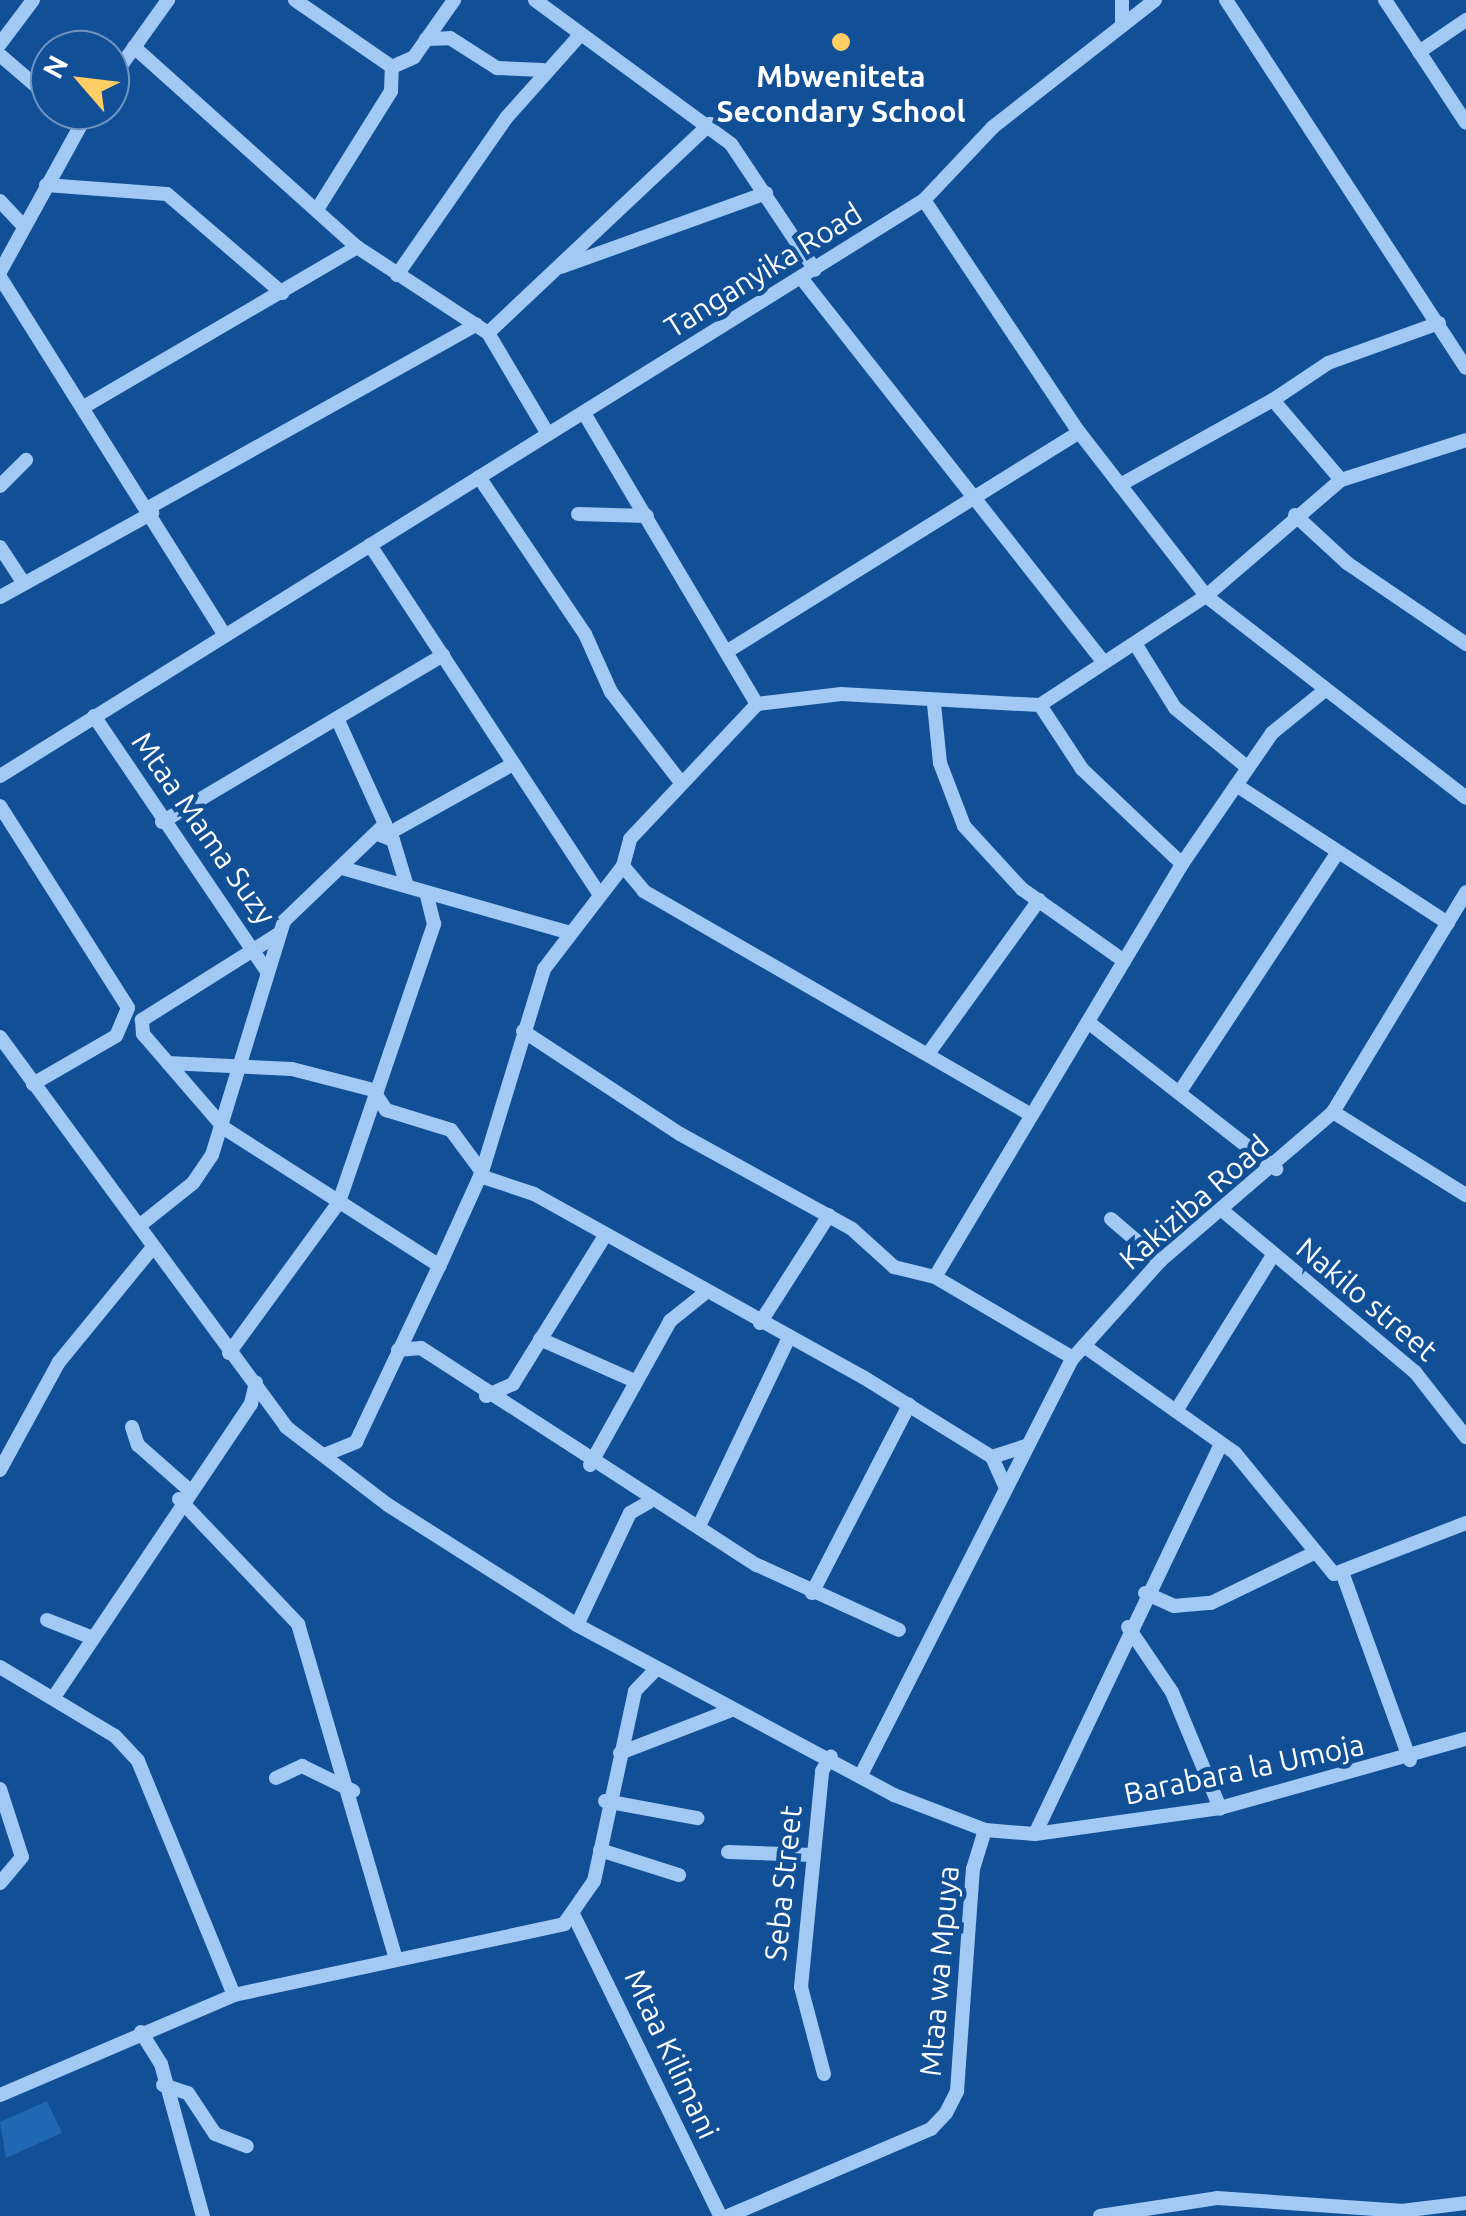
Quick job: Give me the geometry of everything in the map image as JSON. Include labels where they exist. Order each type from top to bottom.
[{"type":"street","points":[[0,44],[33,0]]},
{"type":"street","points":[[130,53],[168,0]]},
{"type":"street","points":[[295,0],[392,66],[405,66],[454,0]]},
{"type":"street","points":[[535,0],[710,124],[766,192],[808,275],[970,492],[1103,660]]},
{"type":"street","points":[[1122,0],[1122,22]]},
{"type":"street","name":"Tanganyika Road","points":[[1,774],[924,200],[994,127],[1122,22],[1155,0]]},
{"type":"street","points":[[1226,0],[1466,368]]},
{"type":"street","points":[[1385,0],[1466,122]]},
{"type":"street","points":[[1419,52],[1466,20]]},
{"type":"street","points":[[397,276],[543,70],[580,34]]},
{"type":"street","points":[[426,40],[450,38],[496,68],[543,70]]},
{"type":"street","points":[[134,47],[357,247],[482,329],[548,434]]},
{"type":"street","points":[[0,55],[30,81]]},
{"type":"street","points":[[318,208],[391,91],[392,66]]},
{"type":"street","points":[[0,596],[482,329],[556,269],[710,124]]},
{"type":"street","points":[[77,130],[0,275],[87,406],[225,635]]},
{"type":"street","points":[[46,186],[167,194],[282,293]]},
{"type":"street","points":[[556,269],[766,192]]},
{"type":"street","points":[[924,200],[1079,432],[1206,596],[1466,798]]},
{"type":"street","points":[[0,202],[24,227]]},
{"type":"street","points":[[87,406],[357,247]]},
{"type":"street","points":[[1120,485],[1272,400],[1328,363],[1439,323]]},
{"type":"street","points":[[1272,400],[1341,480]]},
{"type":"street","points":[[584,413],[731,649],[757,704]]},
{"type":"street","points":[[731,649],[970,492],[1079,432]]},
{"type":"street","points":[[324,1454],[356,1442],[440,1266],[481,1174],[523,1031],[567,932],[623,866],[630,839],[679,780],[757,704],[841,694],[934,704],[1040,704],[1206,596],[1341,480],[1466,440]]},
{"type":"street","points":[[0,486],[26,460]]},
{"type":"street","points":[[478,477],[585,634],[611,692],[679,780]]},
{"type":"street","points":[[578,514],[647,516]]},
{"type":"street","points":[[1295,516],[1347,563],[1466,643]]},
{"type":"street","points":[[370,546],[599,894]]},
{"type":"street","points":[[0,548],[24,582]]},
{"type":"street","points":[[1136,644],[1175,708],[1248,768]]},
{"type":"street","points":[[162,822],[443,656]]},
{"type":"street","points":[[935,1278],[1028,1113],[1088,1022],[1182,864],[1248,768],[1294,710],[1324,691]]},
{"type":"street","points":[[934,704],[940,763],[964,826],[1039,900],[1124,961]]},
{"type":"street","points":[[1040,704],[1082,769],[1182,864]]},
{"type":"street","name":"Mtaa Mama Suzy","points":[[94,716],[162,822],[267,972]]},
{"type":"street","points":[[337,718],[385,813],[383,835],[407,886]]},
{"type":"street","points":[[139,1226],[193,1183],[224,1128],[276,935],[308,888],[342,868],[383,835],[513,764]]},
{"type":"street","points":[[1236,785],[1448,922]]},
{"type":"street","points":[[0,806],[128,1008],[116,1036],[33,1084]]},
{"type":"street","points":[[1180,1093],[1337,852]]},
{"type":"street","points":[[623,866],[644,891],[1028,1113]]},
{"type":"street","points":[[342,868],[567,932]]},
{"type":"street","name":"Kakiziba Road","points":[[861,1776],[1025,1446],[1078,1352],[1160,1261],[1276,1169],[1334,1112],[1466,892]]},
{"type":"street","points":[[230,1353],[339,1202],[373,1090],[434,924],[426,893]]},
{"type":"street","points":[[928,1054],[1039,900]]},
{"type":"street","points":[[434,924],[462,905]]},
{"type":"street","points":[[276,935],[142,1020],[168,1063],[224,1128],[440,1266]]},
{"type":"street","points":[[1088,1022],[1276,1169]]},
{"type":"street","points":[[523,1031],[552,1057],[829,1215],[894,1268],[935,1278],[1078,1352],[1176,1410],[1221,1444],[1314,1553],[1343,1575],[1410,1760]]},
{"type":"street","name":"Barabara la Umoja","points":[[1,1041],[230,1353],[272,1406],[324,1454],[576,1625],[729,1711],[831,1756],[861,1776],[985,1830],[1035,1834],[1220,1808],[1410,1760],[1466,1739]]},
{"type":"street","points":[[513,1066],[552,1057]]},
{"type":"street","points":[[168,1063],[242,1064],[373,1090],[386,1110],[451,1130],[481,1174],[606,1234],[992,1457],[1005,1486]]},
{"type":"street","points":[[1334,1112],[1466,1194]]},
{"type":"street","name":"Nakilo street","points":[[1223,1211],[1415,1372],[1466,1437]]},
{"type":"street","points":[[760,1323],[829,1215]]},
{"type":"street","points":[[1111,1220],[1160,1261]]},
{"type":"street","points":[[486,1396],[506,1392],[606,1234]]},
{"type":"street","points":[[0,1470],[7,1435],[117,1282],[153,1247]]},
{"type":"street","points":[[1176,1410],[1273,1255]]},
{"type":"street","points":[[590,1465],[635,1381],[683,1304],[706,1293]]},
{"type":"street","points":[[408,1330],[421,1348],[486,1396],[650,1502],[699,1526],[812,1594],[899,1630]]},
{"type":"street","points":[[540,1339],[635,1381]]},
{"type":"street","points":[[699,1526],[788,1339]]},
{"type":"street","points":[[398,1350],[421,1348]]},
{"type":"street","points":[[54,1697],[183,1494],[251,1404],[256,1383]]},
{"type":"street","points":[[251,1404],[272,1406]]},
{"type":"street","points":[[812,1594],[908,1406]]},
{"type":"street","points":[[132,1427],[138,1446],[298,1624],[354,1791],[395,1956]]},
{"type":"street","points":[[1035,1834],[1128,1627],[1221,1444]]},
{"type":"street","points":[[992,1457],[1025,1446]]},
{"type":"street","points":[[576,1625],[630,1513],[650,1502]]},
{"type":"street","points":[[1343,1575],[1466,1524]]},
{"type":"street","points":[[1145,1593],[1174,1606],[1211,1603],[1314,1553]]},
{"type":"street","points":[[47,1620],[92,1638]]},
{"type":"street","points":[[1128,1627],[1172,1692],[1220,1808]]},
{"type":"street","points":[[0,1667],[115,1736],[149,1779],[234,1995]]},
{"type":"street","points":[[0,2094],[234,1995],[574,1916],[600,1850],[605,1801],[634,1691],[654,1671]]},
{"type":"street","points":[[620,1753],[729,1711]]},
{"type":"street","name":"Seba Street","points":[[824,2074],[801,2001],[812,1856],[831,1756]]},
{"type":"street","points":[[276,1778],[302,1766],[354,1791]]},
{"type":"street","points":[[0,1789],[22,1857],[18,1872],[0,1883]]},
{"type":"street","points":[[605,1801],[697,1818]]},
{"type":"street","name":"Mtaa wa Mpuya","points":[[728,2216],[930,2128],[946,2113],[957,2091],[972,1869],[985,1830]]},
{"type":"street","points":[[600,1850],[679,1875]]},
{"type":"street","points":[[728,1852],[812,1856]]},
{"type":"street","name":"Mtaa Kilimani","points":[[574,1916],[720,2216]]},
{"type":"street","points":[[141,2032],[163,2085],[203,2216]]},
{"type":"street","points":[[163,2085],[188,2093],[215,2134],[248,2146]]},
{"type":"street","points":[[1100,2216],[1217,2198],[1401,2211],[1466,2203]]},
{"type":"shaded area","points":[[47,2101],[62,2133],[6,2158],[0,2122]]},
{"type":"place","name":"Mbweniteta Secondary School","points":[[841,42]]}]
